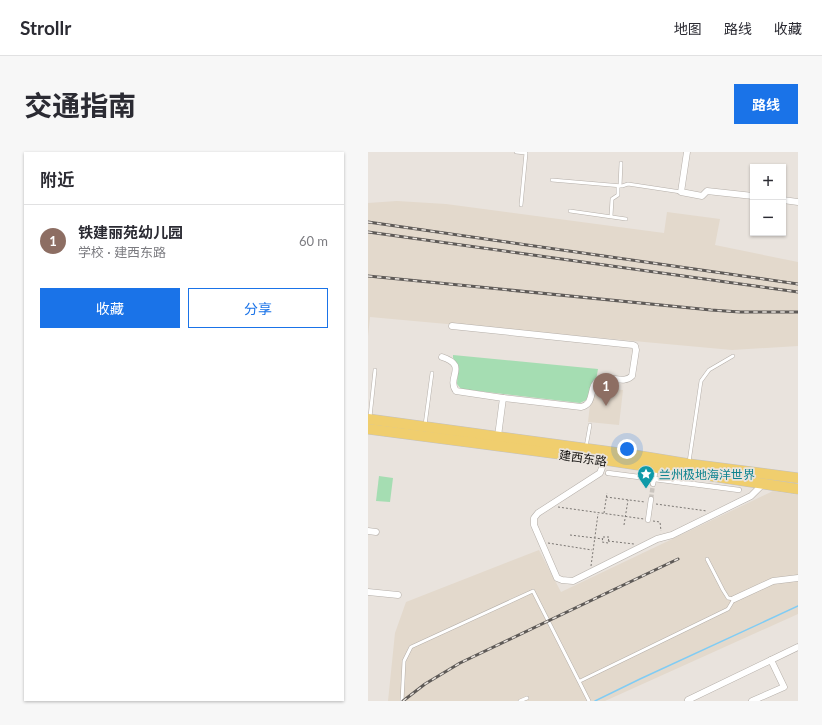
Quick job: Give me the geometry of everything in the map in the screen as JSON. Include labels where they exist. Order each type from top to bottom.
[{"type":"highway","name":"建西东路","points":[[368,422],[498,436],[689,464],[798,478]]},
{"type":"highway","name":"建西东路","points":[[368,422],[656,468],[798,488]]},
{"type":"street","points":[[687,152],[681,192],[702,196],[707,191],[750,196]]},
{"type":"street","points":[[786,200],[798,202]]},
{"type":"street","points":[[442,357],[451,360],[454,363],[454,385],[456,390],[503,398],[581,407],[586,406],[589,402],[596,382],[600,379],[625,380],[632,376],[636,350],[633,344],[452,326]]},
{"type":"street","points":[[498,436],[503,398]]},
{"type":"street","points":[[605,460],[600,473],[536,515],[534,525],[557,578],[562,580],[573,581],[662,538],[672,535],[751,496],[764,484]]},
{"type":"street","points":[[653,484],[656,468]]},
{"type":"street","points":[[608,472],[739,490]]},
{"type":"street","points":[[648,520],[651,501]]},
{"type":"street","points":[[368,531],[376,532]]},
{"type":"street","points":[[734,599],[773,581],[798,578]]},
{"type":"street","points":[[368,592],[398,595]]},
{"type":"street","points":[[689,701],[688,700],[798,647]]},
{"type":"street","points":[[752,701],[784,686],[771,660]]},
{"type":"lane","points":[[516,152],[526,153],[520,205]]},
{"type":"lane","points":[[611,216],[612,199],[618,195],[621,163]]},
{"type":"lane","points":[[552,180],[619,186],[628,184],[681,192]]},
{"type":"lane","points":[[570,211],[626,219]]},
{"type":"lane","points":[[689,464],[701,381],[710,370],[733,356]]},
{"type":"lane","points":[[368,422],[375,370]]},
{"type":"lane","points":[[425,427],[432,372]]},
{"type":"lane","points":[[586,448],[590,424]]},
{"type":"lane","points":[[580,681],[728,609],[734,599],[728,598],[707,559]]},
{"type":"lane","points":[[402,701],[404,661],[411,647],[533,591],[589,701]]},
{"type":"lane","points":[[520,701],[527,698]]},
{"type":"path","points":[[604,514],[607,493]]},
{"type":"path","points":[[606,497],[651,501],[718,512]]},
{"type":"path","points":[[624,525],[628,500]]},
{"type":"path","points":[[558,507],[660,522],[662,538]]},
{"type":"path","points":[[590,573],[598,513]]},
{"type":"path","points":[[570,535],[603,539],[603,537],[609,538],[608,541]]},
{"type":"path","points":[[603,539],[602,542],[608,543],[608,541],[645,546]]},
{"type":"path","points":[[541,542],[593,550]]},
{"type":"shaded area","points":[[397,201],[446,204],[664,233],[667,212],[720,219],[715,245],[798,262],[798,346],[732,350],[370,317],[368,336],[368,203]]},
{"type":"shaded area","points":[[592,387],[623,390],[619,425],[588,422]]},
{"type":"shaded area","points":[[773,491],[798,495],[798,614],[605,701],[388,701],[395,633],[406,602],[539,550],[561,592]]},
{"type":"green space","points":[[453,355],[598,369],[593,397],[580,403],[461,389],[457,384],[458,367]]},
{"type":"green space","points":[[379,476],[393,478],[390,502],[376,501]]},
{"type":"waterway","points":[[595,701],[798,606]]},
{"type":"tunnel","points":[[651,499],[653,484]]},
{"type":"railway","points":[[368,222],[798,284]]},
{"type":"railway","points":[[368,232],[798,292]]},
{"type":"railway","points":[[368,276],[711,310],[740,312],[798,312]]},
{"type":"railway","points":[[403,701],[425,684],[460,663],[678,559]]},
{"type":"place","name":"铁建丽苑幼儿园","points":[[606,406]]},
{"type":"place","name":"兰州极地海洋世界","points":[[646,489]]}]
